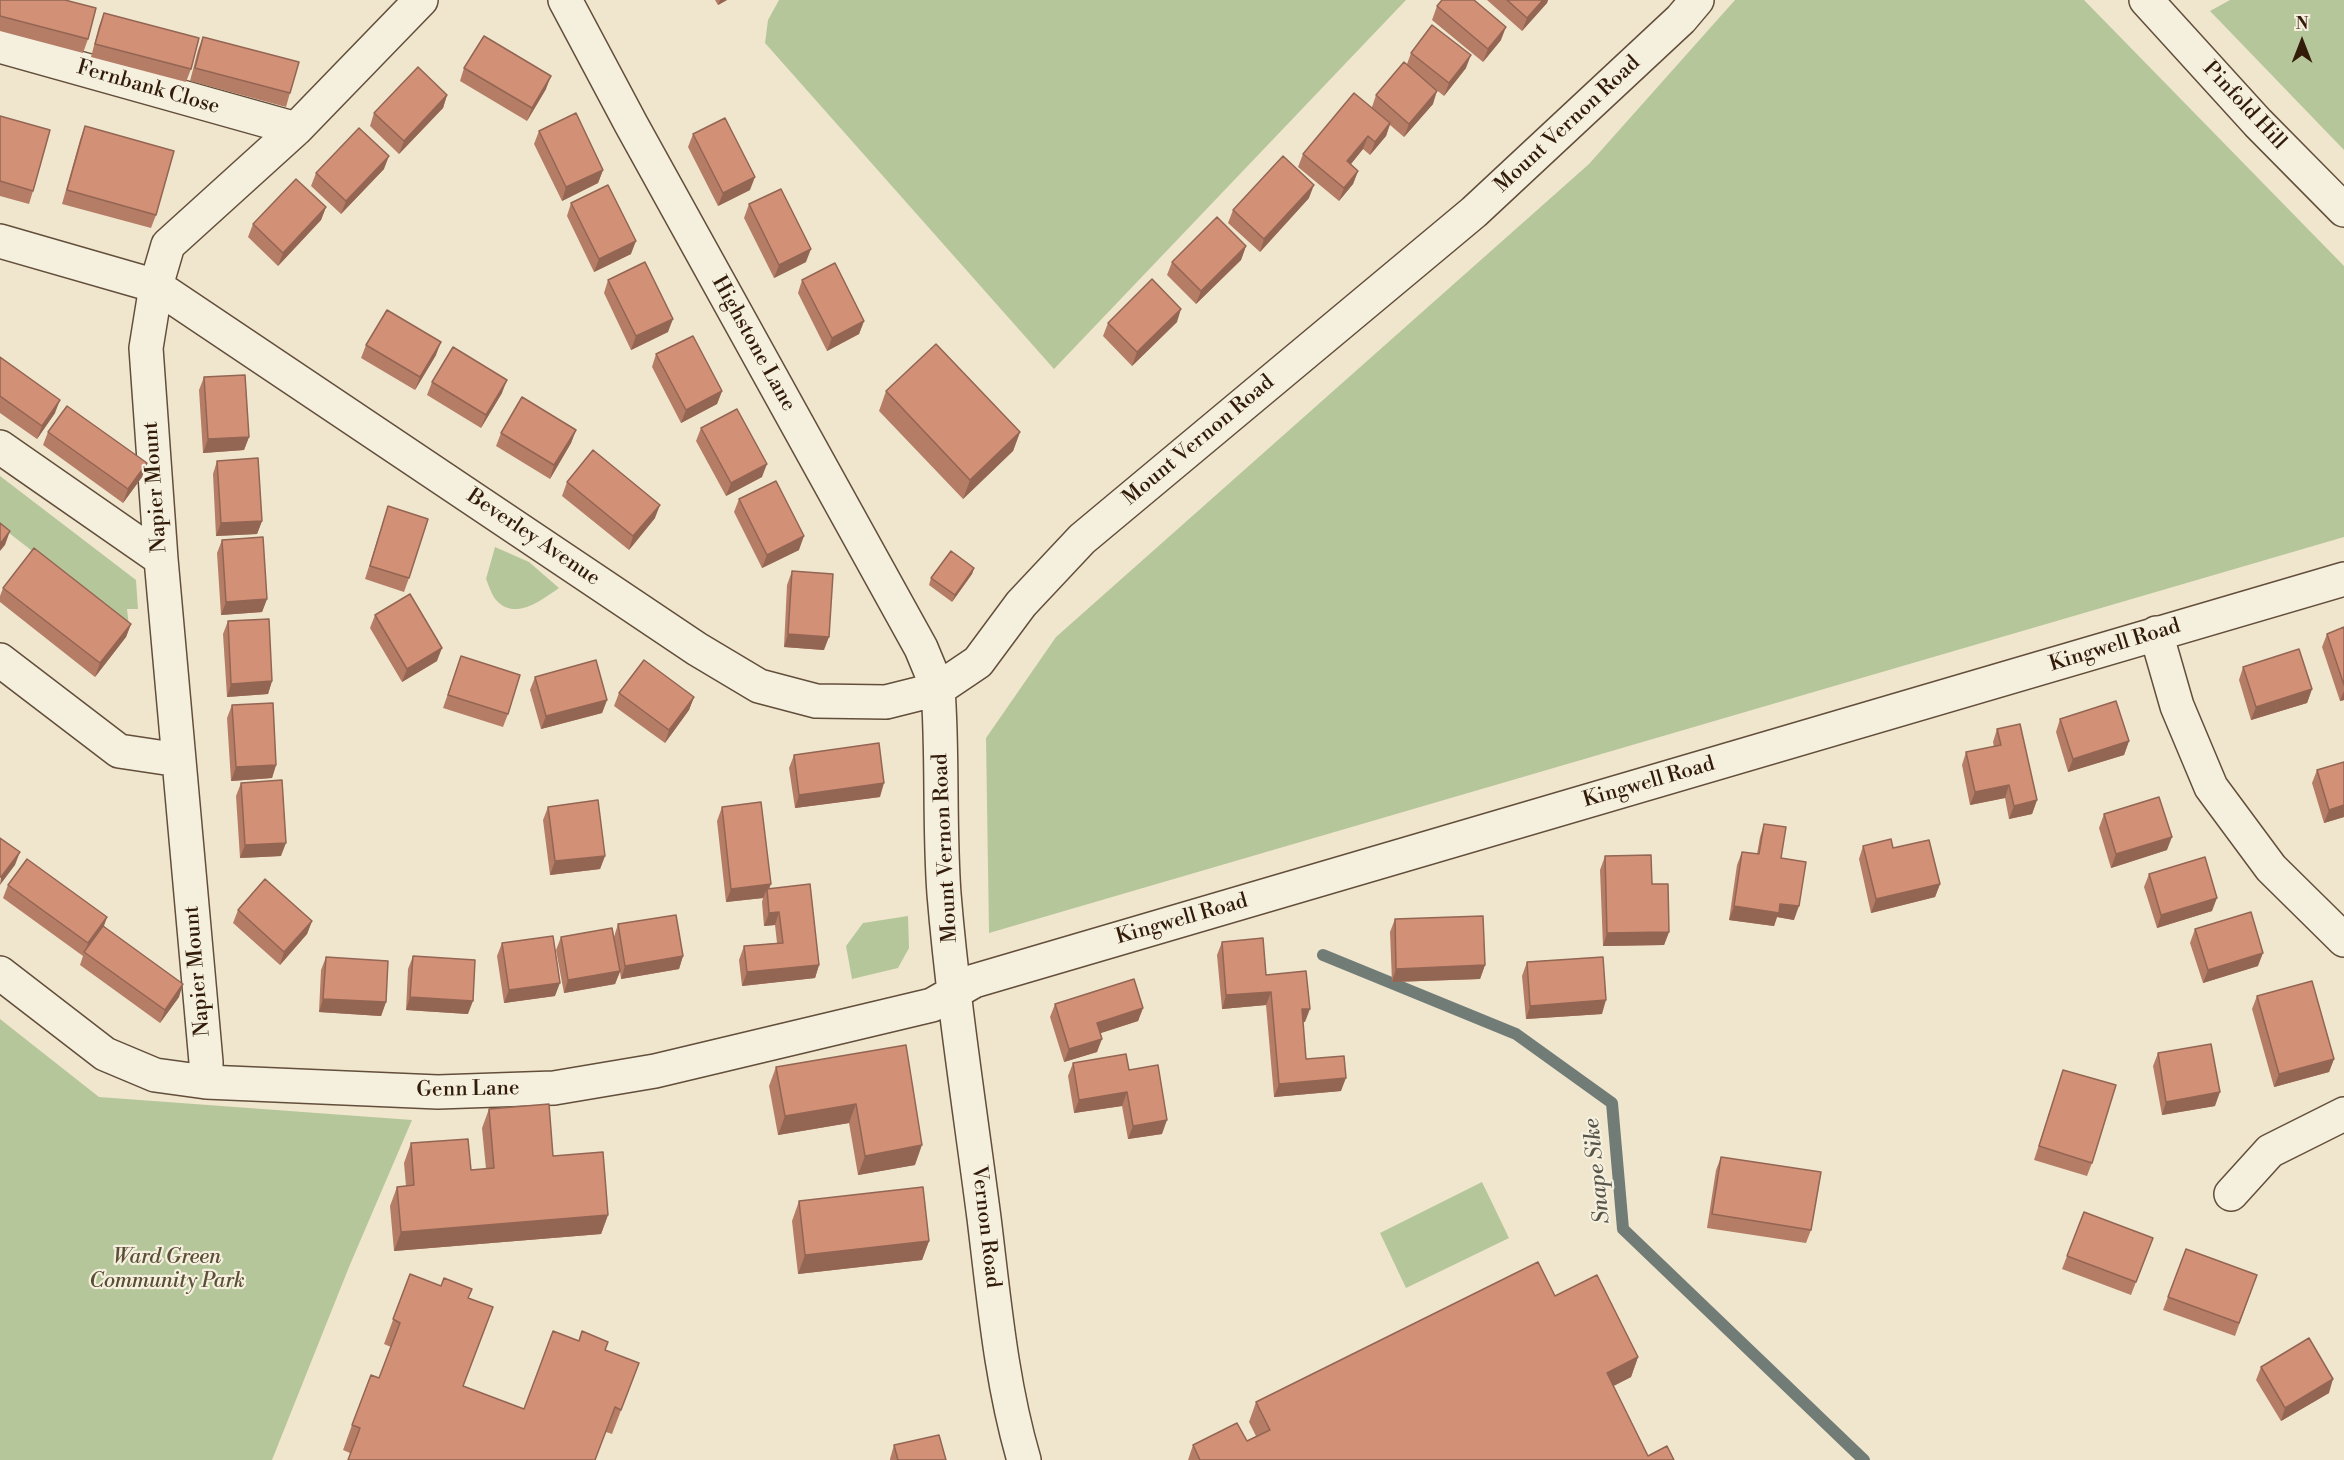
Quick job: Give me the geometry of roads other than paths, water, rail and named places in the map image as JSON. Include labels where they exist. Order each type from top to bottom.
[{"type":"street","name":"Napier Mount","points":[[206,1082],[161,559],[146,348],[156,286],[168,245],[296,129],[421,0]]},
{"type":"street","name":"Highstone Lane","points":[[565,0],[631,124],[921,648],[938,689]]},
{"type":"street","name":"Mount Vernon Road","points":[[955,992],[944,892],[942,747],[938,689],[978,662],[1021,604],[1082,539],[1474,212],[1681,19],[1697,0]]},
{"type":"street","name":"Pinfold Hill","points":[[2146,0],[2258,123],[2344,210]]},
{"type":"street","name":"Fernbank Close","points":[[0,46],[296,129]]},
{"type":"street","name":"Beverley Avenue","points":[[0,241],[156,286],[697,649],[759,686],[816,701],[886,702],[938,689]]},
{"type":"street","points":[[0,447],[161,559]]},
{"type":"street","name":"Kingwell Road","points":[[955,992],[974,981],[2344,579]]},
{"type":"street","points":[[2156,633],[2177,706],[2211,787],[2271,868],[2344,940]]},
{"type":"street","points":[[0,660],[118,752],[179,760]]},
{"type":"street","name":"Genn Lane","points":[[0,974],[105,1054],[155,1075],[206,1082],[438,1092],[554,1089],[655,1071],[932,1005],[955,992]]},
{"type":"street","name":"Vernon Road","points":[[955,992],[995,1309],[1015,1428],[1024,1460]]},
{"type":"street","points":[[2231,1194],[2270,1151],[2344,1114]]},
{"type":"waterway","name":"Snape Sike","points":[[1323,955],[1516,1034],[1612,1103],[1623,1229],[1864,1460]]},
{"type":"park label","name":"Ward Green Community Park","points":[[167,1270]]}]
